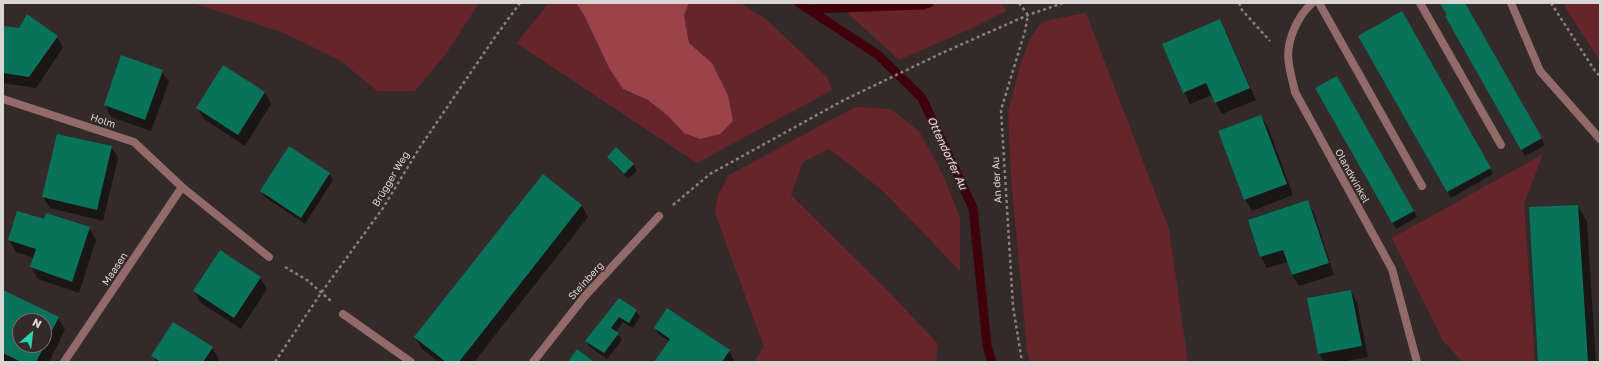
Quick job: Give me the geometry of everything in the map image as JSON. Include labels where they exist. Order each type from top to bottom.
[{"type":"street","name":"Olandwinkel","points":[[1312,3],[1296,22],[1291,39],[1288,62],[1295,92],[1392,269],[1417,362]]},
{"type":"street","points":[[1319,3],[1422,186]]},
{"type":"street","points":[[1420,3],[1501,145]]},
{"type":"street","points":[[1511,3],[1540,71],[1600,139]]},
{"type":"street","name":"Holm","points":[[3,100],[134,142],[182,187],[269,257]]},
{"type":"street","name":"Maasen","points":[[64,362],[182,187]]},
{"type":"street","name":"Steinberg","points":[[534,362],[585,296],[659,216]]},
{"type":"street","points":[[343,314],[411,362]]},
{"type":"path","name":"Brügger Weg","points":[[275,362],[321,293],[383,208],[420,147],[520,3]]},
{"type":"path","points":[[1018,3],[1028,15]]},
{"type":"path","points":[[659,216],[710,174],[844,100],[942,53],[1028,15],[1063,3]]},
{"type":"path","points":[[1239,3],[1242,10],[1288,62]]},
{"type":"path","points":[[1551,3],[1595,71],[1600,76]]},
{"type":"path","name":"An der Au","points":[[1022,362],[1012,306],[1001,110],[1025,31],[1028,15]]},
{"type":"path","points":[[269,257],[307,280],[343,314]]},
{"type":"shaded area","points":[[193,3],[479,3],[446,54],[415,91],[377,91],[341,61],[284,33]]},
{"type":"shaded area","points":[[549,3],[576,3],[585,17],[609,68],[623,89],[648,100],[668,116],[684,133],[728,95],[712,63],[689,43],[684,15],[689,3],[740,3],[766,19],[827,77],[832,90],[697,163],[516,43]]},
{"type":"shaded area","points":[[576,3],[689,3],[684,15],[689,43],[712,63],[728,95],[733,121],[720,134],[700,139],[684,133],[668,116],[648,100],[623,89],[609,68],[585,17]]},
{"type":"shaded area","points":[[831,3],[1002,3],[1006,11],[968,30],[899,60],[841,7]]},
{"type":"shaded area","points":[[1563,3],[1600,3],[1600,61],[1565,7]]},
{"type":"shaded area","points":[[1086,13],[1169,229],[1188,362],[1030,362],[1027,351],[1011,177],[1008,112],[1020,65],[1030,39],[1040,24],[1048,20]]},
{"type":"shaded area","points":[[855,107],[891,109],[919,131],[943,175],[960,217],[960,271],[882,190],[829,149],[803,162],[791,195],[891,294],[938,344],[936,362],[754,362],[764,347],[715,213],[718,195],[729,175]]},
{"type":"shaded area","points":[[1543,154],[1524,204],[1535,362],[1463,362],[1443,341],[1392,238]]},
{"type":"building","points":[[1440,3],[1465,3],[1542,138],[1521,150],[1445,16],[1447,15]]},
{"type":"building","points":[[1402,11],[1491,168],[1447,192],[1358,36]]},
{"type":"building","points":[[27,14],[58,36],[29,77],[3,73],[3,26],[19,28]]},
{"type":"building","points":[[1220,19],[1250,88],[1215,103],[1206,83],[1183,93],[1162,44]]},
{"type":"building","points":[[121,55],[163,70],[145,120],[104,105]]},
{"type":"building","points":[[223,65],[265,92],[238,135],[196,108]]},
{"type":"building","points":[[1337,76],[1414,211],[1392,223],[1315,88]]},
{"type":"building","points":[[1261,115],[1287,184],[1244,200],[1218,131]]},
{"type":"building","points":[[57,134],[112,146],[97,210],[42,197]]},
{"type":"building","points":[[289,146],[330,173],[301,218],[260,191]]},
{"type":"building","points":[[616,147],[634,164],[624,174],[607,157]]},
{"type":"building","points":[[543,174],[582,205],[459,362],[446,362],[414,337]]},
{"type":"building","points":[[1308,200],[1329,263],[1292,275],[1283,250],[1260,257],[1248,220]]},
{"type":"building","points":[[1578,205],[1588,362],[1538,362],[1529,207]]},
{"type":"building","points":[[17,211],[44,219],[46,213],[90,227],[72,282],[30,267],[36,249],[8,240]]},
{"type":"building","points":[[220,250],[261,277],[234,318],[193,291]]},
{"type":"building","points":[[3,290],[51,313],[12,313],[12,353],[41,353],[36,362],[21,362],[3,353]]},
{"type":"building","points":[[1351,290],[1362,346],[1318,354],[1307,298]]},
{"type":"building","points":[[619,298],[637,310],[629,323],[619,317],[611,328],[619,333],[604,353],[585,341]]},
{"type":"building","points":[[667,308],[730,350],[722,362],[654,362],[670,339],[654,328]]},
{"type":"building","points":[[52,314],[59,317],[52,331]]},
{"type":"building","points":[[173,322],[213,347],[203,362],[161,362],[151,356]]},
{"type":"building","points":[[577,349],[594,362],[568,362]]},
{"type":"waterway","name":"Ottendorfer Au","points":[[799,3],[878,55],[922,98],[973,208],[987,346],[992,362]]},
{"type":"waterway","points":[[810,9],[923,5],[929,3]]}]
